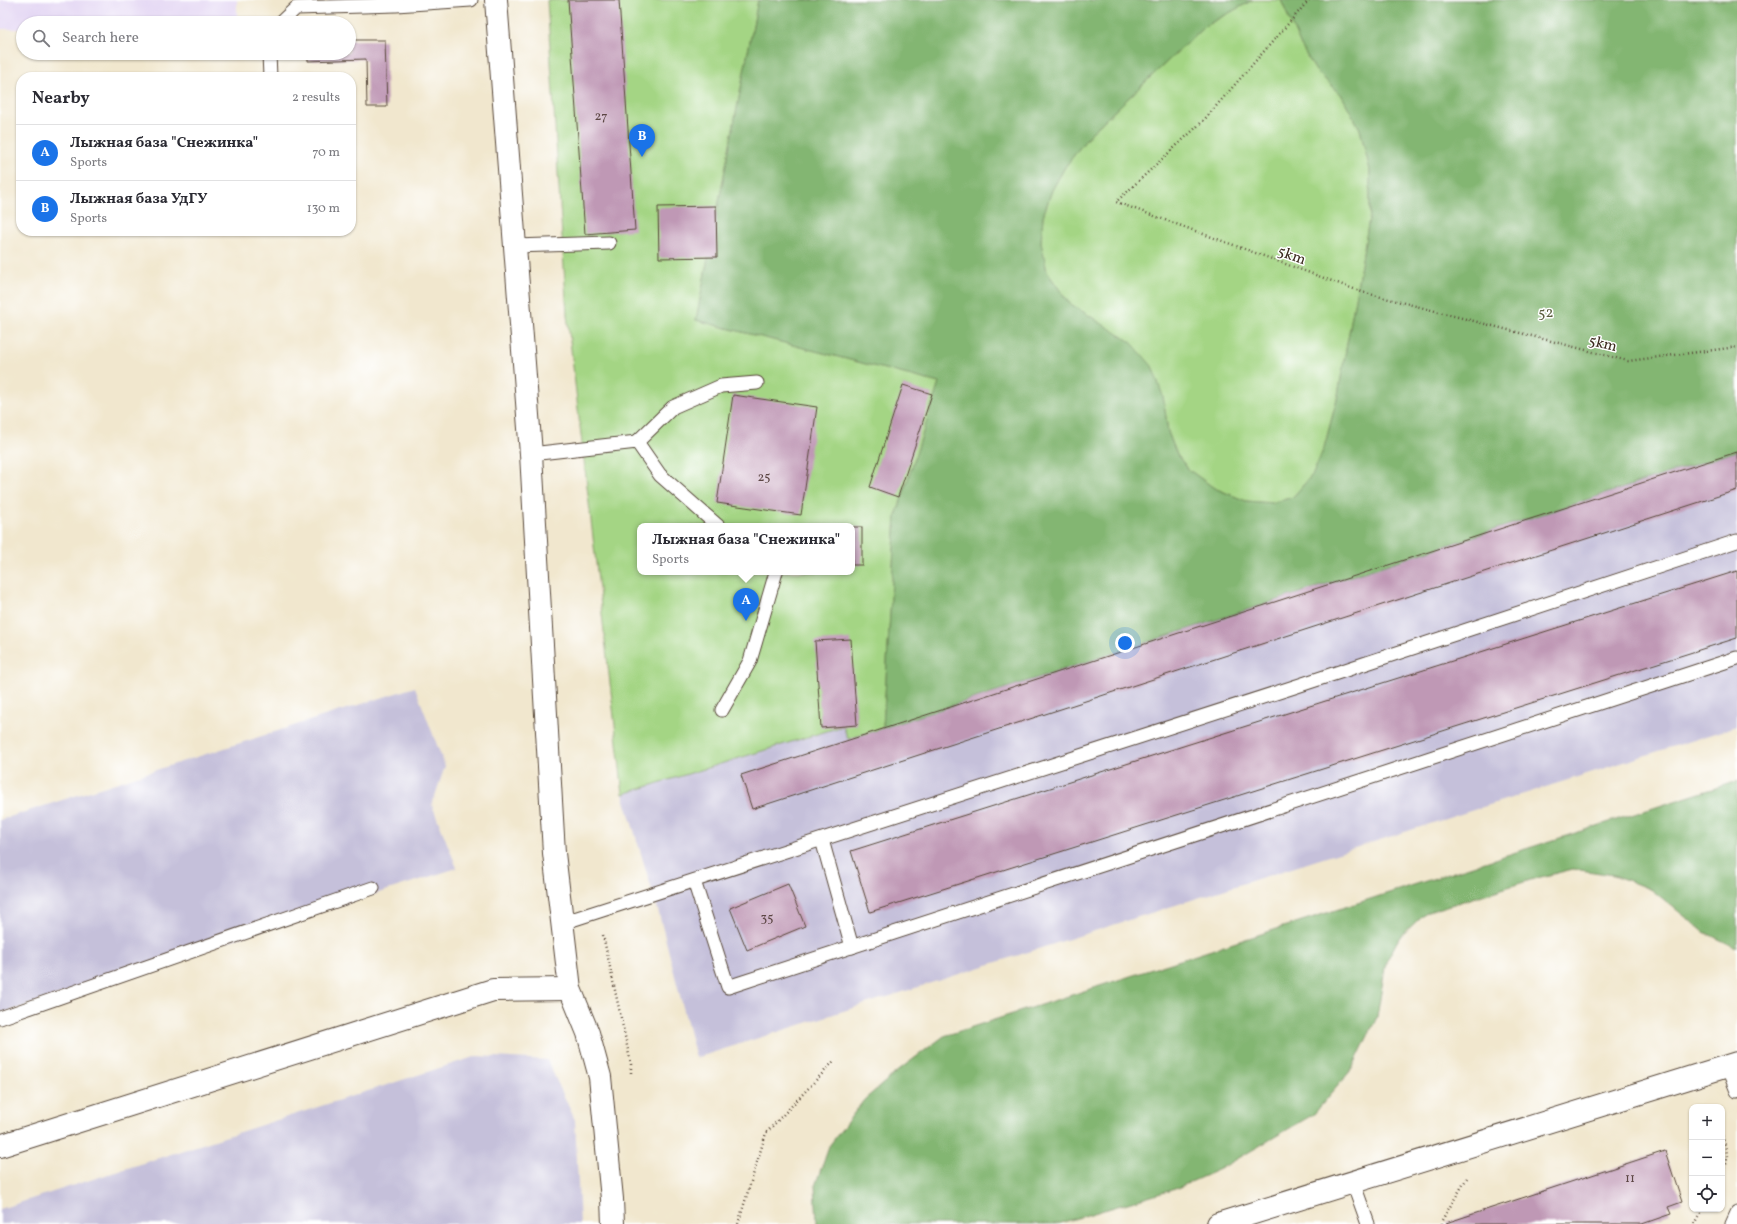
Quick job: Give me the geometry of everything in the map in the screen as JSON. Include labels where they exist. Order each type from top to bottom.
[{"type":"street","points":[[496,0],[531,454],[554,853],[570,989],[588,1033],[600,1077],[612,1199],[613,1224]]},
{"type":"street","points":[[0,1146],[493,990],[570,989]]},
{"type":"street","points":[[1218,1224],[1732,1065]]},
{"type":"lane","points":[[287,16],[296,8],[396,5],[471,0]]},
{"type":"lane","points":[[269,60],[270,72]]},
{"type":"lane","points":[[515,246],[609,243]]},
{"type":"lane","points":[[531,454],[637,442],[673,407],[722,386],[756,383]]},
{"type":"lane","points":[[637,442],[660,475],[715,523]]},
{"type":"lane","points":[[562,923],[1301,685],[1737,541]]},
{"type":"lane","points":[[722,710],[750,661],[775,575]]},
{"type":"lane","points":[[694,881],[728,988],[1737,658]]},
{"type":"lane","points":[[822,840],[852,947]]},
{"type":"lane","points":[[0,1018],[373,888]]},
{"type":"lane","points":[[1732,1065],[1737,1090]]},
{"type":"lane","points":[[1354,1182],[1368,1224]]},
{"type":"lane","points":[[1732,1224],[1737,1213]]},
{"type":"path","name":"5km","points":[[1309,0],[1203,121],[1116,202],[1362,292],[1628,360],[1737,347]]},
{"type":"path","points":[[738,1224],[766,1133],[835,1060]]},
{"type":"path","points":[[1725,1144],[1728,1152],[1725,1168]]},
{"type":"path","points":[[1442,1224],[1442,1220],[1467,1178]]},
{"type":"path","points":[[1694,1224],[1700,1212]]},
{"type":"shaded area","points":[[0,0],[237,0],[237,16],[16,16],[16,29],[0,29]]},
{"type":"shaded area","points":[[1737,451],[1737,726],[696,1058],[658,910],[623,794],[844,726],[849,739]]},
{"type":"shaded area","points":[[415,687],[445,766],[432,805],[457,868],[0,1014],[0,820]]},
{"type":"shaded area","points":[[477,1056],[547,1060],[575,1120],[580,1224],[0,1224],[0,1209]]},
{"type":"green space","points":[[547,0],[758,0],[696,320],[939,383],[896,516],[883,728],[848,739],[843,726],[623,794],[567,315]]},
{"type":"green space","name":"52","points":[[758,0],[1253,0],[1205,26],[1091,133],[1065,167],[1052,190],[1043,216],[1041,242],[1047,272],[1069,303],[1131,342],[1152,366],[1163,396],[1168,432],[1177,455],[1189,470],[1214,488],[1246,501],[1273,503],[1293,497],[1313,474],[1324,448],[1338,395],[1370,214],[1370,170],[1360,129],[1341,94],[1316,71],[1301,46],[1281,0],[1737,0],[1737,451],[883,728],[896,516],[939,383],[696,320]]},
{"type":"green space","points":[[1253,0],[1281,0],[1301,46],[1316,71],[1341,94],[1360,129],[1370,170],[1370,214],[1338,395],[1324,448],[1313,474],[1293,497],[1273,503],[1246,501],[1214,488],[1189,470],[1177,455],[1168,432],[1163,396],[1096,320],[1069,303],[1047,272],[1041,242],[1043,216],[1052,190],[1065,167],[1091,133],[1205,26]]},
{"type":"green space","points":[[1737,781],[1737,948],[1704,932],[1652,890],[1614,875],[1573,869],[1537,878],[1425,913],[1399,938],[1386,962],[1377,1017],[1352,1069],[1314,1114],[1220,1169],[1175,1189],[1057,1224],[817,1224],[815,1186],[829,1146],[864,1100],[900,1069],[944,1036]]},
{"type":"building","points":[[568,0],[619,0],[635,230],[585,234]]},
{"type":"building","points":[[356,40],[385,40],[387,107],[367,107],[366,59],[356,59]]},
{"type":"building","points":[[308,60],[337,60],[308,61]]},
{"type":"building","points":[[716,206],[717,257],[659,258],[658,207]]},
{"type":"building","points":[[903,385],[932,394],[898,497],[870,487]]},
{"type":"building","points":[[733,395],[817,407],[801,515],[717,503]]},
{"type":"building","points":[[1737,452],[1737,490],[752,809],[741,775]]},
{"type":"building","points":[[855,527],[862,527],[862,565],[855,565]]},
{"type":"building","points":[[1737,571],[1737,638],[870,912],[851,851]]},
{"type":"building","points":[[851,639],[857,725],[821,728],[815,641]]},
{"type":"building","points":[[788,884],[805,926],[747,950],[730,908]]},
{"type":"building","points":[[1665,1151],[1682,1202],[1668,1207],[1671,1214],[1642,1224],[1446,1223]]},
{"type":"place","name":"Лыжная база УдГУ","points":[[642,157]]},
{"type":"place","name":"Лыжная база \"Снежинка\"","points":[[746,621]]}]
